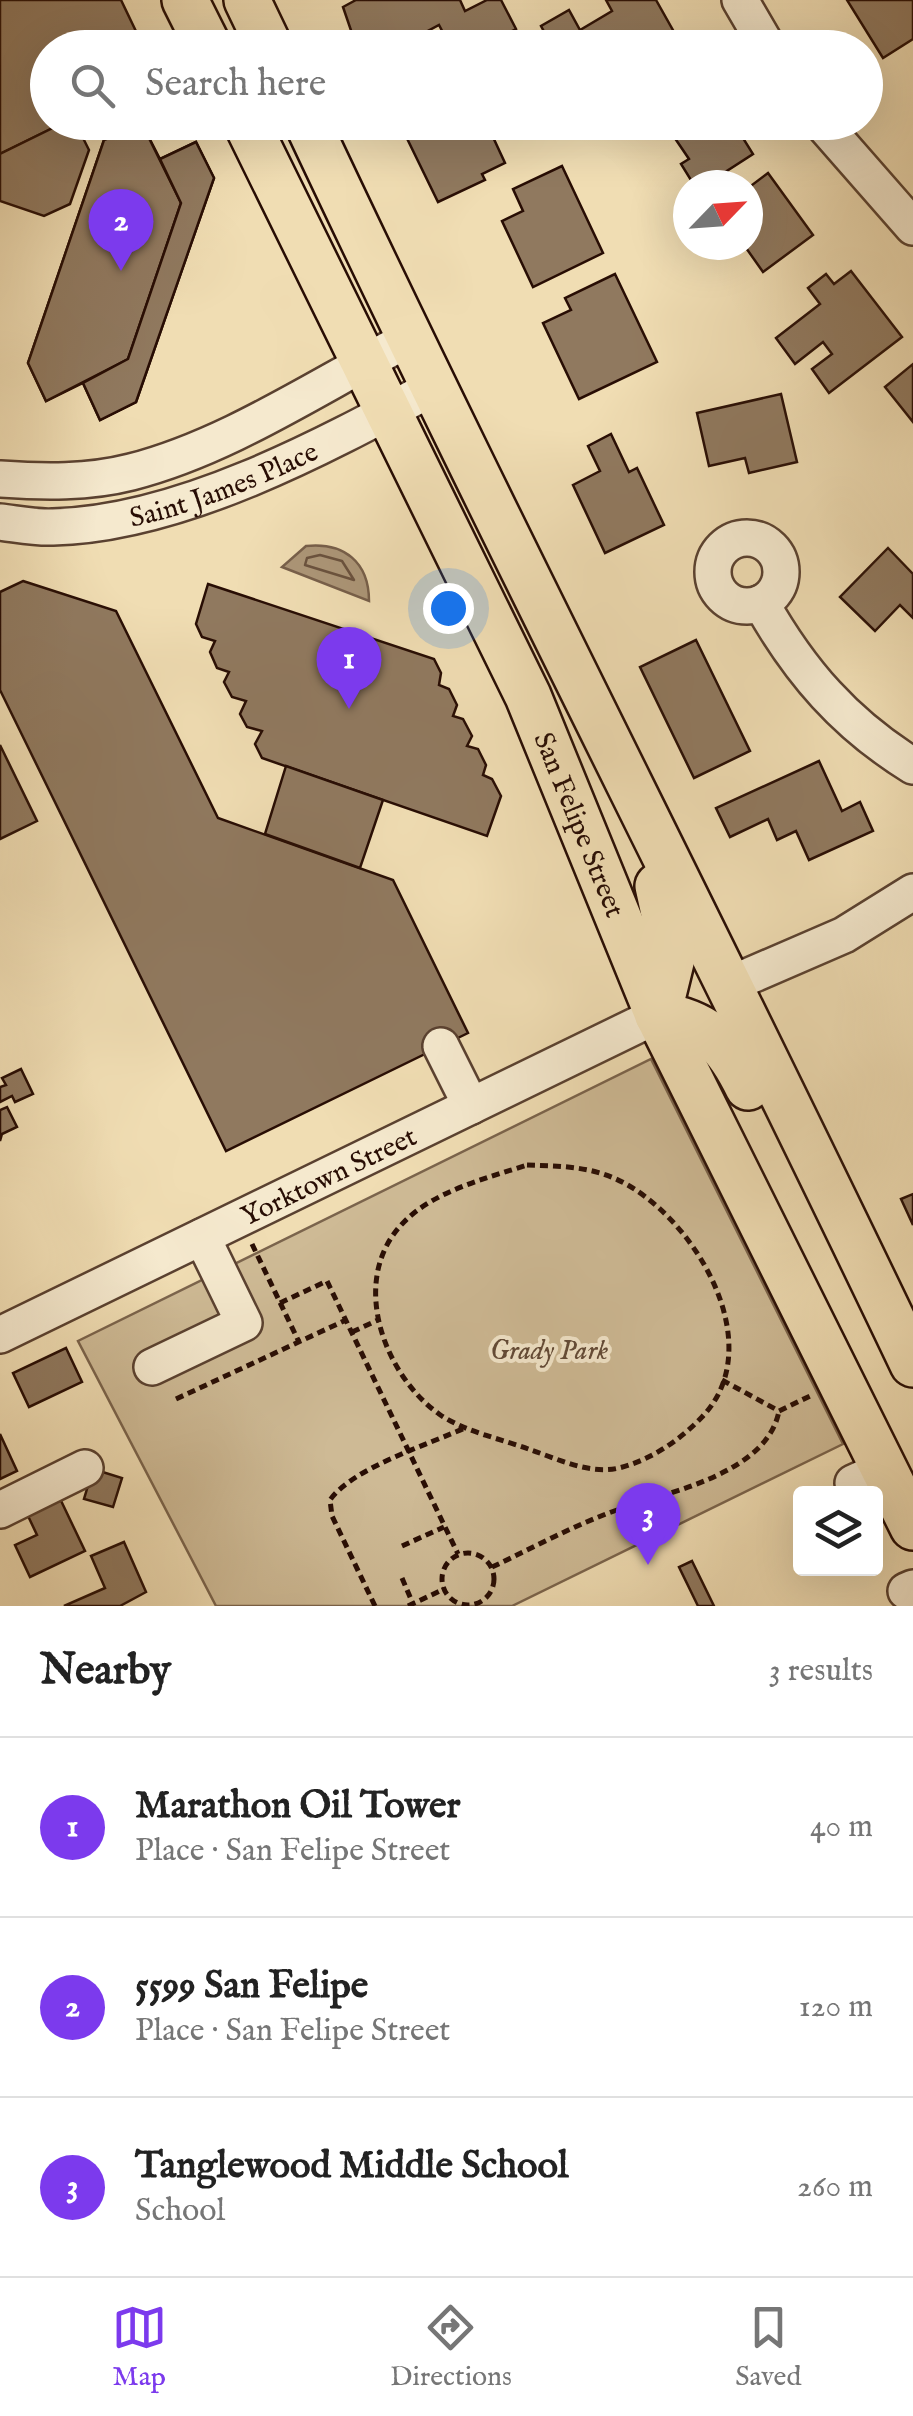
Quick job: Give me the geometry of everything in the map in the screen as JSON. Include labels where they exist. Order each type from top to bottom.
[{"type":"main road","points":[[185,0],[200,30]]},
{"type":"main road","points":[[246,0],[261,30]]},
{"type":"main road","name":"San Felipe Street","points":[[255,140],[528,696],[658,1015],[869,1476],[913,1527]]},
{"type":"main road","name":"San Felipe Street","points":[[314,140],[432,388],[634,789],[726,986],[829,1187],[913,1364]]},
{"type":"main road","points":[[634,789],[641,842],[671,930],[673,954],[658,1015],[685,1019],[720,1040],[777,1142],[829,1187]]},
{"type":"street","points":[[740,0],[758,30]]},
{"type":"street","points":[[837,140],[913,227]]},
{"type":"street","name":"Saint James Place","points":[[0,480],[53,482],[130,473],[209,444],[408,338]]},
{"type":"street","name":"Saint James Place","points":[[0,522],[54,527],[140,514],[224,488],[432,388]]},
{"type":"street","points":[[762,603],[811,682],[874,742],[913,766]]},
{"type":"street","points":[[726,986],[844,934],[913,892]]},
{"type":"street","name":"Yorktown Street","points":[[0,1335],[658,1015]]},
{"type":"street","points":[[442,1046],[471,1106]]},
{"type":"street","points":[[152,1367],[244,1323],[202,1237]]},
{"type":"street","points":[[0,1510],[85,1468]]},
{"type":"path","points":[[527,1165],[575,1166],[617,1178],[664,1210],[714,1277],[728,1327],[722,1380],[705,1414],[668,1448],[618,1469],[581,1468],[467,1427],[440,1415],[404,1381],[372,1297],[387,1246],[404,1221],[460,1188],[527,1165]]},
{"type":"path","points":[[252,1244],[299,1342]]},
{"type":"path","points":[[280,1303],[327,1281],[458,1554]]},
{"type":"path","points":[[176,1400],[346,1320]]},
{"type":"path","points":[[352,1332],[378,1320]]},
{"type":"path","points":[[722,1380],[779,1412]]},
{"type":"path","points":[[779,1412],[810,1396]]},
{"type":"path","points":[[492,1567],[582,1524],[668,1498],[735,1466],[776,1430],[779,1412]]},
{"type":"path","points":[[375,1606],[332,1516],[330,1500],[339,1487],[467,1427]]},
{"type":"path","points":[[402,1546],[445,1526]]},
{"type":"path","points":[[458,1554],[478,1554],[492,1567],[495,1581],[490,1594],[480,1603],[466,1605],[453,1600],[444,1589],[446,1565],[458,1554]]},
{"type":"path","points":[[402,1578],[410,1605],[444,1589]]},
{"type":"green space","name":"Grady Park","points":[[651,1059],[843,1444],[512,1606],[216,1606],[78,1341]]},
{"type":"water","points":[[306,546],[332,547],[352,557],[364,575],[369,601],[282,567]]},
{"type":"building","points":[[0,0],[121,0],[135,30],[30,30],[30,139],[0,154]]},
{"type":"building","points":[[356,0],[460,0],[465,11],[487,0],[501,0],[516,29],[442,30],[439,25],[430,30],[351,30],[343,7]]},
{"type":"building","points":[[606,0],[656,0],[673,30],[580,30],[612,11]]},
{"type":"building","points":[[847,0],[913,0],[913,39],[883,58],[883,30],[866,30]]},
{"type":"building","points":[[569,10],[580,30],[543,30],[541,26]]},
{"type":"building","points":[[30,139],[84,140],[89,150],[70,204],[44,216],[0,201],[0,154]]},
{"type":"building","points":[[104,140],[150,140],[160,159],[196,142],[214,178],[136,402],[100,420],[83,383],[46,401],[28,363]]},
{"type":"building","points":[[104,140],[150,140],[181,203],[128,359],[46,401],[28,363]]},
{"type":"building","points":[[408,140],[494,140],[505,163],[482,174],[485,180],[438,202]]},
{"type":"building","points":[[676,140],[744,140],[753,154],[728,170],[685,170],[681,164],[689,159]]},
{"type":"building","points":[[196,142],[214,178],[136,402],[100,420],[83,383],[128,359],[181,203],[160,159]]},
{"type":"building","points":[[562,166],[603,253],[533,287],[502,221],[523,211],[513,189]]},
{"type":"building","points":[[768,173],[813,235],[763,272],[755,260],[763,260],[763,177]]},
{"type":"building","points":[[851,271],[902,337],[829,393],[812,369],[832,354],[823,342],[795,364],[776,338],[820,304],[808,288],[826,274],[834,284]]},
{"type":"building","points":[[615,274],[657,362],[579,399],[543,323],[571,310],[565,298]]},
{"type":"building","points":[[913,364],[913,422],[885,387]]},
{"type":"building","points":[[781,394],[797,462],[749,473],[745,458],[709,466],[697,413]]},
{"type":"building","points":[[611,434],[629,472],[637,468],[664,525],[605,553],[573,485],[600,471],[588,446]]},
{"type":"building","points":[[888,548],[913,574],[913,618],[900,605],[875,631],[840,597]]},
{"type":"building","points":[[23,581],[116,611],[218,818],[393,880],[468,1033],[226,1151],[0,690],[0,592]]},
{"type":"building","points":[[208,584],[434,659],[441,673],[439,685],[449,689],[457,705],[453,716],[463,719],[472,736],[467,746],[478,749],[486,765],[483,775],[492,779],[501,796],[487,836],[262,758],[255,744],[262,731],[247,727],[240,714],[246,701],[232,697],[224,682],[229,672],[217,668],[210,652],[215,641],[202,637],[196,624]]},
{"type":"building","points":[[696,640],[750,751],[694,778],[640,667]]},
{"type":"building","points":[[0,745],[37,821],[0,839]]},
{"type":"building","points":[[819,761],[842,811],[860,802],[873,831],[809,860],[796,831],[777,840],[768,819],[730,837],[716,808]]},
{"type":"building","points":[[286,766],[383,800],[360,868],[265,834]]},
{"type":"building","points":[[21,1069],[33,1094],[15,1102],[12,1096],[0,1102],[0,1087],[6,1085],[2,1078]]},
{"type":"building","points":[[7,1107],[17,1127],[2,1134],[0,1141],[0,1110]]},
{"type":"building","points":[[913,1194],[913,1225],[901,1199]]},
{"type":"building","points":[[66,1348],[82,1382],[29,1407],[13,1373]]},
{"type":"building","points":[[0,1434],[17,1471],[0,1479]]},
{"type":"building","points":[[93,1469],[122,1478],[113,1507],[84,1499]]},
{"type":"building","points":[[54,1486],[85,1551],[30,1577],[15,1545],[37,1535],[21,1501]]},
{"type":"building","points":[[124,1542],[146,1592],[120,1606],[64,1606],[105,1588],[91,1556]]},
{"type":"building","points":[[692,1561],[714,1606],[698,1606],[679,1567]]},
{"type":"place","name":"5599 San Felipe","points":[[121,271]]},
{"type":"place","name":"Marathon Oil Tower","points":[[349,709]]},
{"type":"place","name":"Tanglewood Middle School","points":[[648,1565]]}]
